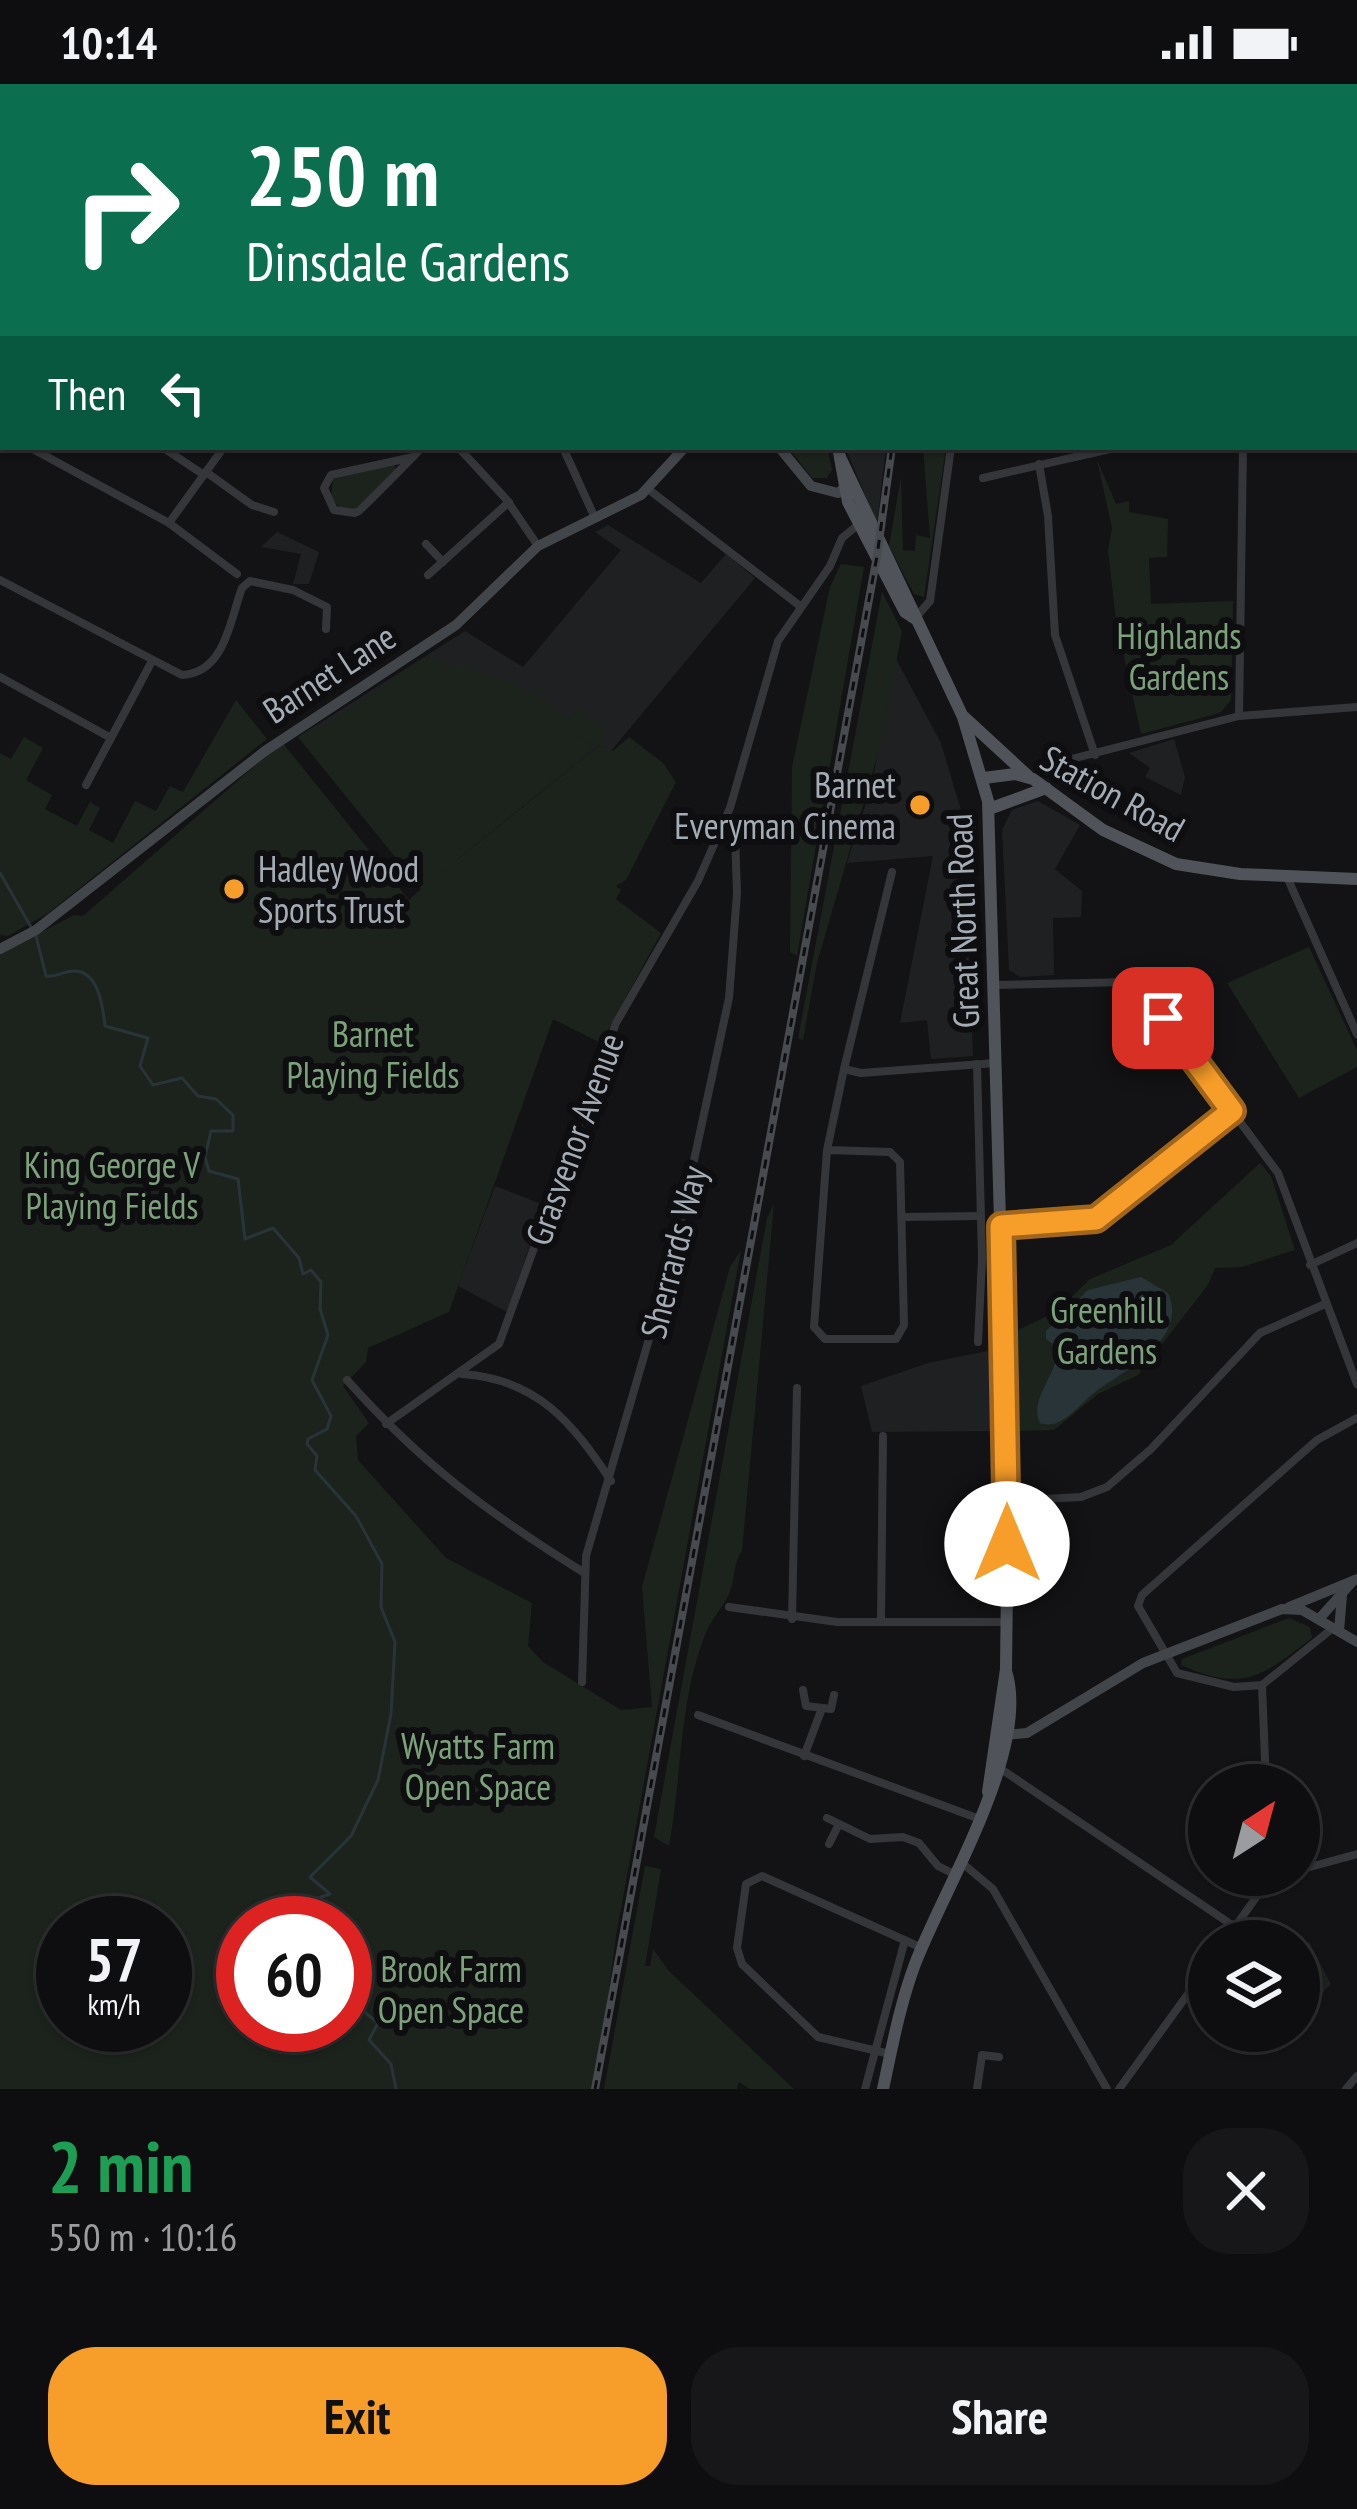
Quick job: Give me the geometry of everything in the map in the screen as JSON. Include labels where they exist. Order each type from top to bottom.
[{"type":"main road","points":[[839,452],[847,485],[905,612],[914,618],[963,717],[1028,776]]},
{"type":"main road","name":"Great North Road","points":[[963,717],[984,778],[989,809],[996,985],[1008,1501],[1002,1728]]},
{"type":"main road","name":"Station Road","points":[[984,778],[1028,776],[1103,830],[1175,864],[1357,879]]},
{"type":"main road","points":[[989,809],[1046,788]]},
{"type":"main road","points":[[883,2089],[922,1948],[988,1792],[1002,1728]]},
{"type":"street","points":[[35,450],[170,523],[237,574]]},
{"type":"street","points":[[167,450],[252,505],[274,512]]},
{"type":"street","points":[[170,523],[222,450]]},
{"type":"street","points":[[413,457],[334,473],[324,491],[334,510],[351,515],[413,457],[419,450]]},
{"type":"street","points":[[461,450],[509,502],[538,546]]},
{"type":"street","name":"Barnet Lane","points":[[0,950],[32,932],[265,752],[456,625],[538,546],[649,489],[683,450]]},
{"type":"street","points":[[781,450],[808,484],[825,490],[847,485]]},
{"type":"street","points":[[914,618],[930,601],[951,450]]},
{"type":"street","points":[[983,478],[1105,450]]},
{"type":"street","points":[[1239,716],[1243,450]]},
{"type":"street","points":[[565,452],[595,518]]},
{"type":"street","points":[[1039,464],[1048,516],[1055,635],[1095,756]]},
{"type":"street","points":[[649,489],[800,606]]},
{"type":"street","points":[[428,575],[509,502]]},
{"type":"street","name":"Grasvenor Avenue","points":[[386,1424],[496,1347],[507,1328],[616,1023],[698,880],[726,818],[771,660],[800,606],[830,566],[842,538],[864,521]]},
{"type":"street","points":[[426,544],[443,562]]},
{"type":"street","points":[[1,580],[182,675],[209,666],[248,581],[293,590],[327,607],[326,629]]},
{"type":"street","points":[[86,785],[152,661]]},
{"type":"street","points":[[0,677],[111,738]]},
{"type":"street","points":[[1044,766],[1239,716],[1357,707]]},
{"type":"street","name":"Sherrards Way","points":[[582,1682],[583,1572],[695,1168],[729,998],[736,892],[735,834],[726,818]]},
{"type":"street","points":[[826,1150],[895,1155],[901,1166],[901,1336],[825,1339],[816,1334],[826,1150],[892,872]]},
{"type":"street","points":[[1287,876],[1357,1034]]},
{"type":"street","points":[[996,985],[1136,983],[1278,1173],[1357,1384]]},
{"type":"street","points":[[844,1070],[861,1073],[998,1063]]},
{"type":"street","name":"Great North Road","points":[[977,1064],[982,1259],[978,1342]]},
{"type":"street","points":[[1001,1226],[1096,1219],[1232,1111]]},
{"type":"street","points":[[980,1153],[999,1151]]},
{"type":"street","points":[[902,1217],[981,1216]]},
{"type":"street","points":[[1309,1266],[1357,1243]]},
{"type":"street","points":[[982,1259],[1001,1259]]},
{"type":"street","points":[[1008,1501],[1082,1498],[1107,1487],[1150,1449],[1260,1333],[1324,1304]]},
{"type":"street","points":[[460,1374],[508,1381],[549,1402],[586,1440],[611,1480]]},
{"type":"street","points":[[346,1381],[464,1496],[583,1572]]},
{"type":"street","points":[[792,1619],[796,1388]]},
{"type":"street","points":[[1342,1595],[1336,1630],[1262,1684],[1234,1687],[1178,1673],[1140,1611],[1142,1595],[1317,1440],[1357,1418]]},
{"type":"street","points":[[881,1620],[883,1436]]},
{"type":"street","points":[[1002,1728],[1035,1726],[1164,1654],[1355,1580]]},
{"type":"street","points":[[1315,1617],[1355,1580]]},
{"type":"street","points":[[1315,1617],[1328,1588]]},
{"type":"street","points":[[729,1607],[792,1619],[1007,1622]]},
{"type":"street","points":[[1289,1607],[1357,1642]]},
{"type":"street","points":[[1262,1684],[1265,1764]]},
{"type":"street","points":[[803,1690],[806,1706],[820,1711],[831,1709],[834,1695]]},
{"type":"street","points":[[804,1756],[820,1711]]},
{"type":"street","points":[[698,1715],[977,1819]]},
{"type":"street","points":[[995,1766],[1225,1920]]},
{"type":"street","points":[[827,1818],[870,1839],[903,1837],[919,1843],[938,1866],[959,1869],[994,1889],[1107,2089]]},
{"type":"street","points":[[829,1844],[839,1823]]},
{"type":"street","points":[[1320,1864],[1357,1854]]},
{"type":"street","points":[[890,2054],[818,2037],[742,1964],[737,1948],[746,1884],[762,1876],[922,1948]]},
{"type":"street","points":[[1240,1920],[1259,1896]]},
{"type":"street","points":[[865,2089],[905,1940]]},
{"type":"street","points":[[1119,2089],[1188,1993]]},
{"type":"street","points":[[977,2089],[982,2055],[999,2057]]},
{"type":"street","points":[[1346,2089],[1357,2076]]},
{"type":"shaded area","points":[[846,450],[886,450],[877,524]]},
{"type":"shaded area","points":[[608,525],[701,583],[726,554],[755,578],[611,751],[600,745],[421,888],[298,737],[465,631],[523,667],[621,550],[595,532]]},
{"type":"shaded area","points":[[277,532],[319,552],[309,584],[293,584],[301,554],[261,547]]},
{"type":"shaded area","points":[[896,659],[941,743],[963,817],[973,1056],[931,1059],[927,1020],[900,1023],[933,856],[847,863],[871,788]]},
{"type":"shaded area","points":[[1174,739],[1185,777],[1181,795],[1145,777],[1150,768],[1129,753]]},
{"type":"shaded area","points":[[1038,801],[1080,825],[1055,869],[1082,891],[1081,917],[1053,918],[1054,975],[1020,977],[1009,970],[1002,830],[1012,810]]},
{"type":"shaded area","points":[[495,1186],[544,1205],[507,1312],[458,1286]]},
{"type":"shaded area","points":[[1141,1277],[1168,1293],[1172,1310],[1162,1339],[1063,1420],[1040,1423],[1038,1404],[1057,1357],[1057,1347],[1046,1339],[1046,1331],[1088,1290]]},
{"type":"shaded area","points":[[993,1350],[996,1431],[872,1432],[861,1386],[928,1363]]},
{"type":"green space","points":[[790,450],[828,450],[832,470],[827,478],[812,478]]},
{"type":"green space","points":[[923,450],[946,450],[924,597],[914,594],[889,546],[901,477],[903,550],[915,551],[916,535],[930,538]]},
{"type":"green space","name":"Highlands Gardens","points":[[1097,460],[1116,504],[1129,501],[1129,512],[1168,519],[1167,557],[1149,558],[1151,604],[1233,601],[1231,700],[1220,713],[1141,734],[1116,620],[1108,550],[1112,528]]},
{"type":"green space","points":[[394,463],[396,470],[356,509],[344,512],[331,498],[333,479]]},
{"type":"green space","points":[[841,564],[864,567],[797,956],[790,952],[792,767],[830,587]]},
{"type":"green space","points":[[882,592],[902,631],[881,743],[817,963],[803,1040],[798,1038]]},
{"type":"green space","points":[[424,657],[514,683],[528,694],[532,690],[569,719],[578,709],[607,732],[594,747],[565,723],[592,749],[437,876],[600,745],[613,751],[629,737],[663,763],[676,782],[626,880],[616,886],[621,890],[616,899],[661,933],[601,1043],[553,1019],[449,1312],[368,1348],[366,1362],[343,1386],[369,1423],[356,1436],[358,1460],[446,1558],[532,1603],[528,1646],[543,1662],[621,1710],[652,1707],[642,1587],[730,1267],[741,1250],[616,1936],[596,2089],[0,2089],[0,954],[74,915],[83,916],[282,742],[409,900],[421,889],[298,737],[315,726],[320,730]]},
{"type":"green space","points":[[236,700],[267,739],[47,914],[8,936],[0,935],[0,753],[11,759],[24,737],[43,748],[26,780],[52,795],[45,809],[77,826],[90,802],[100,808],[89,830],[113,843],[135,801],[156,811],[170,786],[183,792]]},
{"type":"green space","points":[[1309,947],[1357,1050],[1357,1067],[1299,1098],[1227,983]]},
{"type":"green space","name":"Greenhill Gardens","points":[[1260,1163],[1271,1176],[1295,1250],[1242,1267],[1215,1268],[1208,1285],[1138,1375],[1098,1394],[1054,1430],[1019,1431],[1018,1330],[1056,1312],[1090,1279],[1171,1245]]},
{"type":"green space","points":[[774,1204],[742,1551],[726,1601],[707,1629],[697,1660],[669,1846],[654,1837],[767,1218]]},
{"type":"green space","points":[[1289,1618],[1310,1627],[1312,1638],[1265,1671],[1221,1678],[1181,1665],[1182,1659]]},
{"type":"green space","points":[[645,1866],[661,1869],[645,1966],[650,1966],[653,1949],[669,1971],[794,2089],[750,2089],[739,2082],[737,2089],[604,2089]]},
{"type":"green space","points":[[1320,1963],[1331,1984],[1320,1995]]},
{"type":"waterway","points":[[0,873],[31,927]]},
{"type":"waterway","points":[[36,936],[46,976],[70,971],[89,977],[98,992],[105,1026],[148,1038],[140,1066],[153,1085],[182,1078],[198,1096],[216,1099],[233,1115],[233,1131],[211,1131],[205,1157],[209,1171],[238,1179],[245,1239],[273,1228],[299,1258],[303,1274],[311,1270],[321,1282],[320,1309],[328,1335],[312,1380],[331,1416],[327,1429],[307,1444],[317,1456],[315,1470],[356,1516],[382,1564],[381,1607],[395,1642],[391,1714],[378,1780],[351,1836],[310,1877],[330,1894],[324,1896]]},
{"type":"waterway","points":[[372,2018],[378,2023],[372,2034]]},
{"type":"waterway","points":[[372,2043],[391,2064],[396,2089]]},
{"type":"railway","points":[[595,2089],[877,556],[892,450]]},
{"type":"place","name":"Barnet Everyman Cinema","points":[[920,805]]},
{"type":"place","name":"Hadley Wood Sports Trust","points":[[234,889]]},
{"type":"route","points":[[1007,1544],[1001,1226],[1096,1219],[1232,1111],[1163,1018]]},
{"type":"park label","name":"Barnet Playing Fields","points":[[373,1054]]},
{"type":"park label","name":"King George V Playing Fields","points":[[112,1184]]},
{"type":"park label","name":"Wyatts Farm Open Space","points":[[478,1766]]},
{"type":"park label","name":"Brook Farm Open Space","points":[[451,1988]]}]
